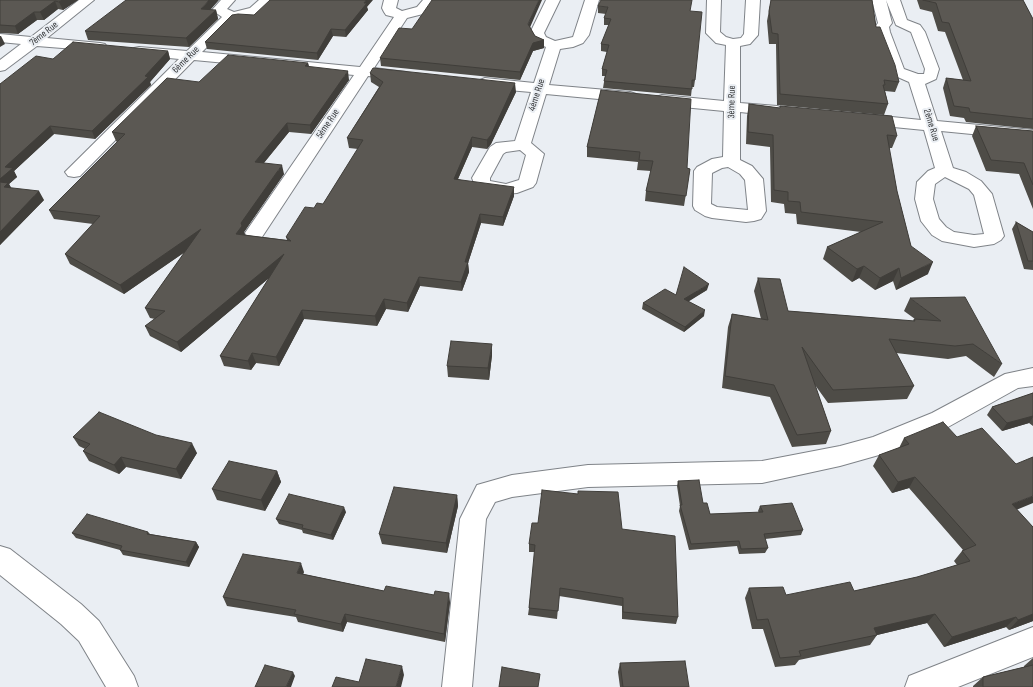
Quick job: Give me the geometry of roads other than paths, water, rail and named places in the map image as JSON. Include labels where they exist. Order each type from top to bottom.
[{"type":"street","name":"7ème Rue","points":[[0,67],[87,0]]},
{"type":"street","points":[[228,0],[219,10],[233,17],[255,11],[266,0]]},
{"type":"street","points":[[391,0],[389,8],[391,12],[402,15],[422,10],[430,0]]},
{"type":"street","points":[[553,0],[537,33],[541,40],[554,45],[568,44],[578,40],[582,35],[592,0]]},
{"type":"street","points":[[714,0],[713,33],[721,40],[733,43],[745,41],[751,36],[753,0]]},
{"type":"street","points":[[879,0],[885,23],[882,27],[883,32],[898,72],[916,79],[926,79],[931,76],[932,69],[918,32],[915,28],[901,22],[893,0]]},
{"type":"street","name":"5ème Rue","points":[[255,233],[402,15]]},
{"type":"street","name":"6ème Rue","points":[[74,172],[230,16]]},
{"type":"street","points":[[884,17],[901,19]]},
{"type":"street","points":[[0,38],[112,48]]},
{"type":"street","name":"3ème Rue","points":[[731,162],[733,43]]},
{"type":"street","name":"4ème Rue","points":[[522,145],[554,45]]},
{"type":"street","points":[[128,50],[417,76]]},
{"type":"street","name":"2ème Rue","points":[[916,79],[945,171]]},
{"type":"street","points":[[471,82],[795,113]]},
{"type":"street","points":[[851,118],[1033,134]]},
{"type":"street","points":[[458,687],[473,519],[486,493],[512,486],[588,476],[762,472],[840,456],[878,446],[940,420],[1013,380],[1033,377]]},
{"type":"street","points":[[0,558],[72,614],[89,631],[123,687]]},
{"type":"street","points":[[920,687],[1033,642]]}]
